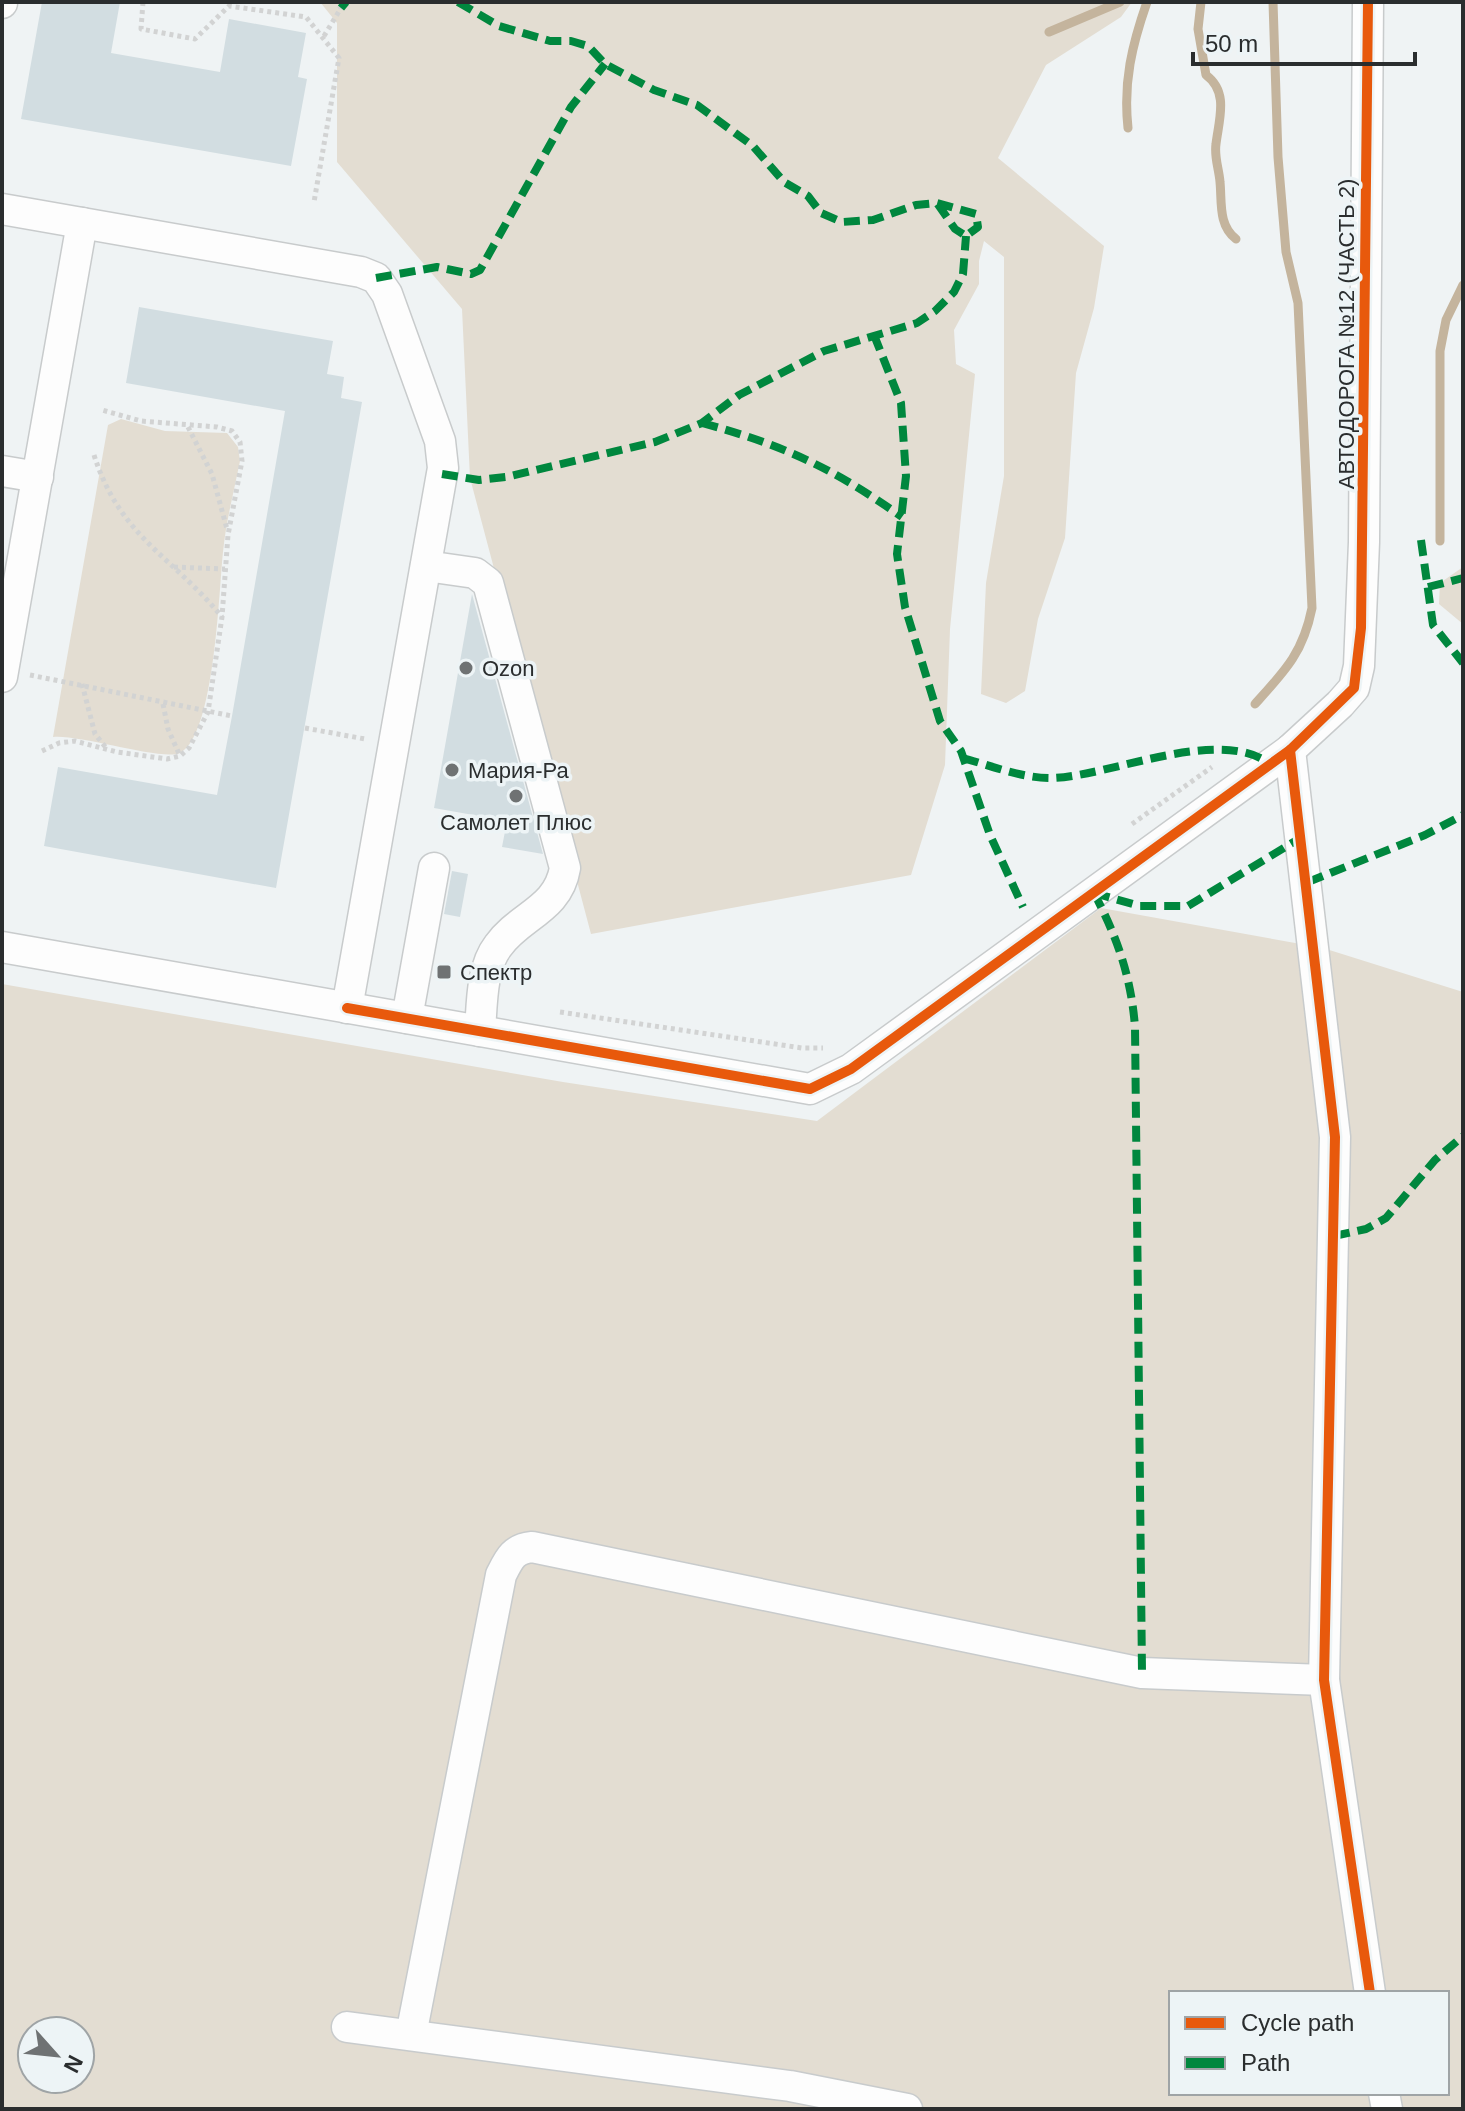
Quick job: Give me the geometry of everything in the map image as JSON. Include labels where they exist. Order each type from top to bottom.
[{"type":"street","name":"АВТОДОРОГА №12 (ЧАСТЬ 2)","points":[[1290,750],[1354,688],[1359,666],[1364,542],[1368,2]]},
{"type":"street","points":[[2,209],[361,272],[376,278],[387,294],[444,454],[347,1008]]},
{"type":"street","points":[[3,673],[82,223]]},
{"type":"street","points":[[2,471],[38,477]]},
{"type":"street","points":[[426,566],[475,573],[488,583],[563,850],[563,879],[552,900],[510,933],[489,961],[480,1031]]},
{"type":"street","points":[[2,947],[810,1089],[851,1069],[1290,750],[1335,1137],[1324,1680],[1370,1991]]},
{"type":"street","points":[[407,1018],[434,868]]},
{"type":"street","points":[[411,2035],[501,1575],[511,1555],[520,1548],[532,1547],[1142,1673],[1324,1680]]},
{"type":"street","points":[[347,2027],[790,2086],[907,2109]]},
{"type":"path","points":[[143,2],[139,23],[145,32],[195,39],[220,12],[238,5],[311,19],[339,58],[314,202]]},
{"type":"path","points":[[324,36],[341,8],[336,2]]},
{"type":"path","points":[[42,751],[59,743],[75,741],[108,751],[167,759],[180,756],[189,748],[208,712],[222,617],[228,535],[242,461],[240,442],[232,431],[141,421],[102,410]]},
{"type":"path","points":[[187,426],[212,474],[228,535]]},
{"type":"path","points":[[94,455],[104,486],[124,518],[222,617]]},
{"type":"path","points":[[171,567],[208,571],[225,569]]},
{"type":"path","points":[[3,673],[134,693],[142,700],[232,716]]},
{"type":"path","points":[[82,684],[95,734],[108,751]]},
{"type":"path","points":[[163,704],[168,729],[180,756]]},
{"type":"path","points":[[305,728],[394,744]]},
{"type":"path","points":[[1122,832],[1215,765]]},
{"type":"path","points":[[559,1012],[802,1048],[836,1043]]},
{"type":"shaded area","points":[[320,2],[1132,2],[1121,17],[1046,65],[998,158],[1104,246],[1094,308],[1076,373],[1065,538],[1038,619],[1025,691],[1006,703],[981,694],[986,583],[1004,476],[1004,257],[984,241],[979,261],[979,284],[954,330],[956,364],[975,374],[950,629],[945,765],[911,875],[591,934],[470,478],[462,309],[337,162],[337,23]]},
{"type":"shaded area","points":[[121,419],[165,431],[227,433],[238,447],[240,461],[224,540],[208,691],[192,741],[180,753],[156,753],[53,737],[108,425]]},
{"type":"shaded area","points":[[1463,567],[1463,624],[1439,604],[1440,583]]},
{"type":"shaded area","points":[[1101,908],[1323,948],[1463,992],[1463,2109],[2,2109],[2,984],[563,1082],[817,1121]]},
{"type":"building","points":[[42,2],[120,2],[111,53],[220,72],[229,19],[306,33],[298,77],[307,79],[291,166],[21,119]]},
{"type":"building","points":[[139,307],[333,341],[327,374],[344,377],[341,398],[362,402],[276,888],[44,846],[58,767],[217,795],[232,716],[285,411],[126,383]]},
{"type":"building","points":[[472,594],[543,854],[502,847],[507,821],[434,808]]},
{"type":"building","points":[[452,871],[468,874],[460,917],[444,914]]},
{"type":"waterway","points":[[1049,32],[1120,2]]},
{"type":"waterway","points":[[1128,128],[1130,64],[1147,2]]},
{"type":"waterway","points":[[1201,2],[1198,29],[1206,75],[1218,89],[1221,106],[1216,158],[1222,213],[1226,227],[1236,239]]},
{"type":"waterway","points":[[1255,704],[1298,649],[1312,608],[1298,303],[1286,252],[1278,157],[1273,2]]},
{"type":"waterway","points":[[1440,541],[1440,351],[1446,320],[1463,285]]},
{"type":"marked path","points":[[341,8],[346,2]]},
{"type":"marked path","points":[[458,2],[499,26],[550,41],[571,41],[588,46],[605,64],[654,90],[697,105],[753,146],[784,182],[808,196],[821,213],[842,222],[873,220],[916,205],[937,203],[976,214],[978,227],[966,236],[955,229],[937,203]]},
{"type":"marked path","points":[[376,278],[437,267],[471,274],[480,270],[571,107],[605,64]]},
{"type":"marked path","points":[[442,474],[479,480],[506,477],[655,442],[702,423],[739,395],[824,351],[917,323],[935,311],[954,292],[963,274],[966,236]]},
{"type":"marked path","points":[[874,335],[901,403],[906,476],[897,554],[905,607],[940,721],[961,751],[990,835],[1023,907]]},
{"type":"marked path","points":[[702,423],[783,449],[853,485],[902,517]]},
{"type":"marked path","points":[[1421,540],[1433,625],[1463,663]]},
{"type":"marked path","points":[[1428,587],[1463,578]]},
{"type":"marked path","points":[[963,758],[1043,778],[1078,775],[1195,751],[1223,750],[1249,754],[1270,764]]},
{"type":"marked path","points":[[1308,882],[1425,835],[1463,815]]},
{"type":"marked path","points":[[1094,893],[1140,906],[1188,906],[1302,837]]},
{"type":"marked path","points":[[1094,893],[1122,957],[1135,1027],[1142,1673]]},
{"type":"marked path","points":[[1334,1236],[1366,1229],[1386,1218],[1435,1160],[1463,1136]]},
{"type":"cycle path","points":[[347,1008],[810,1089],[851,1069],[1290,750],[1354,688],[1361,628],[1368,2]]},
{"type":"cycle path","points":[[1290,750],[1335,1137],[1324,1680],[1370,1991]]},
{"type":"place","name":"Ozon","points":[[466,668]]},
{"type":"place","name":"Мария-Ра","points":[[452,770]]},
{"type":"place","name":"Самолет Плюс","points":[[516,796]]},
{"type":"place","name":"Спектр","points":[[444,972]]}]
